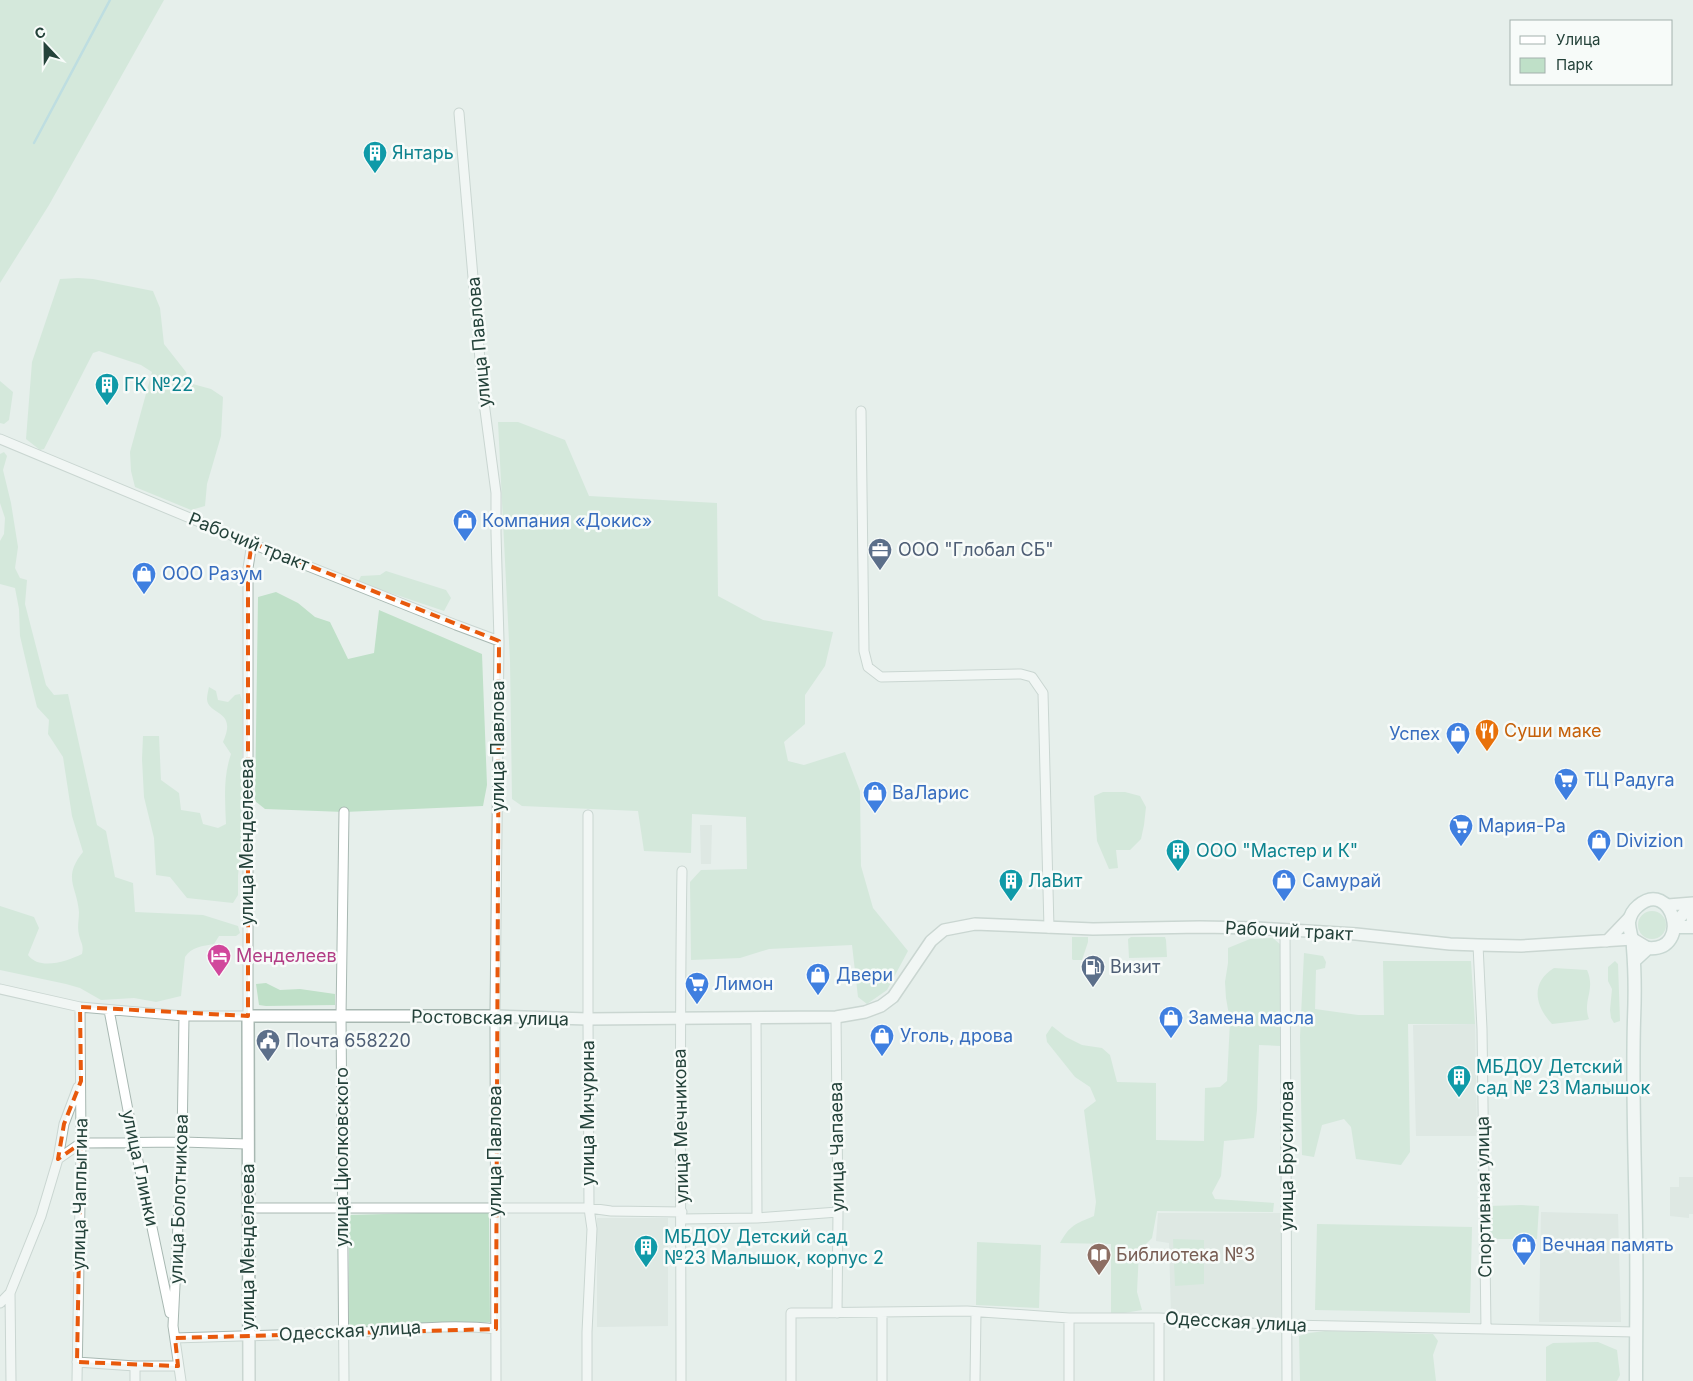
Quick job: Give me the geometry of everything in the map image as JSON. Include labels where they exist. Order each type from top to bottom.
[{"type":"main road","points":[[1634,961],[1648,948],[1662,947],[1676,933],[1677,924],[1673,909],[1668,905],[1649,900],[1637,906],[1630,917],[1634,961],[1633,1087],[1636,1232],[1636,1381]]},
{"type":"main road","points":[[1677,924],[1693,927]]},
{"type":"street","name":"улица Павлова","points":[[459,113],[482,395],[496,493],[499,641],[494,1208],[496,1381]]},
{"type":"street","points":[[861,411],[864,651],[868,667],[881,677],[1021,674],[1032,677],[1044,693],[1049,928]]},
{"type":"street","name":"Рабочий тракт","points":[[0,439],[456,626],[499,641]]},
{"type":"street","name":"улица Менделеева","points":[[249,1381],[248,578],[252,543]]},
{"type":"street","name":"улица Циолковского","points":[[344,812],[341,1016],[341,1207],[344,1381]]},
{"type":"street","name":"улица Мичурина","points":[[588,815],[589,1208],[592,1229],[587,1332],[588,1381]]},
{"type":"street","name":"улица Мечникова","points":[[681,1381],[679,1018],[682,871]]},
{"type":"street","points":[[1668,905],[1693,903]]},
{"type":"street","points":[[1677,924],[1693,903]]},
{"type":"street","points":[[1693,903],[1693,927]]},
{"type":"street","points":[[1607,941],[1630,917]]},
{"type":"street","name":"Рабочий тракт","points":[[944,930],[975,924],[1093,929],[1200,927],[1356,934],[1450,944],[1521,946],[1633,939]]},
{"type":"street","name":"Ростовская улица","points":[[0,989],[80,1007],[184,1016],[495,1016],[588,1019],[836,1017],[865,1012],[881,1006],[893,997],[921,953],[944,930]]},
{"type":"street","name":"улица Брусилова","points":[[1285,930],[1287,1381]]},
{"type":"street","points":[[1633,939],[1648,948]]},
{"type":"street","name":"Спортивная улица","points":[[1478,945],[1482,1029],[1486,1329]]},
{"type":"street","name":"улица Чаплыгина","points":[[77,1381],[81,1143],[80,1007]]},
{"type":"street","name":"улица Глинки","points":[[109,1010],[134,1142],[173,1326]]},
{"type":"street","name":"улица Болотникова","points":[[181,1381],[173,1326],[182,1142],[184,1016]]},
{"type":"street","name":"улица Чапаева","points":[[836,1017],[837,1313]]},
{"type":"street","points":[[756,1019],[757,1218]]},
{"type":"street","points":[[11,1381],[10,1293],[41,1216],[58,1159],[64,1124],[80,1081]]},
{"type":"street","points":[[58,1159],[81,1143],[182,1142],[248,1144]]},
{"type":"street","points":[[249,1208],[589,1208],[611,1211],[757,1218],[838,1212]]},
{"type":"street","points":[[0,1303],[10,1293]]},
{"type":"street","name":"Одесская улица","points":[[837,1313],[967,1311],[1069,1318],[1159,1318],[1288,1326],[1636,1332]]},
{"type":"street","points":[[882,1312],[882,1381]]},
{"type":"street","points":[[791,1381],[791,1313],[837,1313]]},
{"type":"street","points":[[975,1381],[976,1313]]},
{"type":"street","points":[[1068,1381],[1069,1318]]},
{"type":"street","points":[[1159,1318],[1159,1381]]},
{"type":"street","name":"Одесская улица","points":[[175,1338],[344,1333],[440,1327],[496,1329]]},
{"type":"street","points":[[77,1362],[135,1366],[178,1366]]},
{"type":"street","points":[[135,1366],[135,1381]]},
{"type":"highlighted area","points":[[252,543],[499,641],[496,1329],[175,1338],[178,1366],[77,1362],[81,1143],[58,1159],[64,1124],[81,1081],[80,1007],[248,1016],[248,568]]},
{"type":"shaded area","points":[[700,825],[712,825],[711,864],[701,864]]},
{"type":"shaded area","points":[[1475,1024],[1477,1136],[1416,1136],[1413,1025]]},
{"type":"shaded area","points":[[1679,1177],[1693,1177],[1693,1214],[1689,1214],[1689,1218],[1670,1216],[1670,1187],[1679,1187]]},
{"type":"shaded area","points":[[1541,1212],[1618,1214],[1621,1322],[1539,1322]]},
{"type":"shaded area","points":[[1158,1213],[1281,1213],[1281,1319],[1171,1314],[1169,1243],[1156,1241]]},
{"type":"shaded area","points":[[597,1218],[668,1218],[668,1326],[597,1327]]},
{"type":"green space","points":[[0,0],[164,0],[49,205],[0,283]]},
{"type":"green space","points":[[60,279],[93,279],[153,291],[160,308],[164,344],[186,372],[189,383],[211,389],[223,397],[221,436],[207,484],[205,506],[191,510],[135,487],[131,471],[130,452],[152,372],[141,365],[99,351],[93,353],[44,449],[40,450],[26,439],[32,362]]},
{"type":"green space","points":[[0,381],[13,392],[9,420],[4,424],[0,423]]},
{"type":"green space","points":[[498,422],[518,422],[565,440],[589,496],[717,503],[718,596],[763,620],[833,632],[825,666],[805,695],[805,724],[784,742],[788,761],[804,765],[845,752],[860,791],[861,866],[873,908],[908,951],[887,990],[867,1004],[858,997],[852,945],[769,949],[740,958],[691,960],[690,882],[701,870],[747,869],[746,817],[692,814],[691,853],[644,851],[638,811],[522,806],[512,799],[510,661]]},
{"type":"green space","points":[[4,452],[7,456],[3,470],[11,503],[18,547],[15,568],[20,578],[27,580],[25,604],[46,685],[54,695],[68,694],[97,825],[106,831],[115,877],[133,883],[135,912],[203,915],[238,926],[240,933],[236,936],[219,936],[214,944],[191,951],[185,957],[181,996],[156,1002],[134,998],[101,1000],[80,988],[0,970],[0,906],[34,917],[39,928],[28,955],[33,960],[46,964],[61,962],[82,954],[83,948],[78,932],[79,912],[72,876],[73,869],[83,852],[72,816],[63,757],[48,734],[49,720],[37,707],[20,636],[19,609],[15,588],[0,584],[0,541],[4,534],[5,518],[0,503],[0,454]]},
{"type":"green space","points":[[386,571],[446,590],[451,598],[444,611],[358,582],[361,576],[380,575]]},
{"type":"green space","points":[[276,592],[298,603],[315,617],[330,622],[348,659],[374,653],[379,610],[482,654],[487,785],[483,806],[344,812],[265,809],[255,801],[258,597]]},
{"type":"green space","points":[[209,687],[216,691],[218,700],[228,702],[235,695],[240,694],[243,704],[241,852],[238,895],[233,903],[187,898],[170,877],[156,875],[154,838],[144,797],[143,736],[159,736],[161,780],[179,793],[181,810],[200,813],[203,824],[218,828],[226,824],[226,780],[231,754],[223,742],[227,731],[225,718],[212,708],[207,699]]},
{"type":"green space","points":[[1103,792],[1125,792],[1140,796],[1146,807],[1141,839],[1130,850],[1116,850],[1118,868],[1109,869],[1097,841],[1094,796]]},
{"type":"green space","points":[[1652,911],[1662,915],[1666,925],[1662,935],[1652,939],[1642,935],[1638,925],[1642,915]]},
{"type":"green space","points":[[1072,937],[1088,937],[1082,960],[1072,959]]},
{"type":"green space","points":[[1131,937],[1165,937],[1167,957],[1129,958],[1128,939]]},
{"type":"green space","points":[[1273,938],[1282,946],[1283,1038],[1281,1046],[1259,1045],[1254,1138],[1224,1141],[1221,1176],[1212,1193],[1215,1199],[1274,1203],[1273,1212],[1157,1211],[1152,1238],[1139,1251],[1137,1292],[1142,1310],[1111,1313],[1111,1244],[1060,1243],[1067,1232],[1074,1226],[1094,1216],[1096,1202],[1084,1110],[1096,1101],[1090,1087],[1075,1077],[1047,1042],[1046,1035],[1052,1026],[1066,1037],[1082,1045],[1102,1048],[1110,1055],[1117,1082],[1156,1083],[1156,1140],[1204,1141],[1205,1088],[1220,1087],[1227,1081],[1230,1021],[1225,982],[1228,948],[1250,939]]},
{"type":"green space","points":[[1304,953],[1323,956],[1326,962],[1325,968],[1316,970],[1315,1009],[1358,1015],[1384,1015],[1383,961],[1471,961],[1475,1024],[1408,1024],[1410,1152],[1401,1165],[1356,1159],[1351,1127],[1344,1119],[1322,1125],[1314,1157],[1302,1155],[1300,1037]]},
{"type":"green space","points":[[1615,961],[1618,964],[1620,1021],[1614,1023],[1610,1010],[1612,989],[1608,981],[1608,967]]},
{"type":"green space","points":[[1554,968],[1587,970],[1590,984],[1587,1007],[1589,1019],[1552,1024],[1546,1017],[1539,1002],[1538,988],[1546,974]]},
{"type":"green space","points":[[266,983],[280,990],[300,989],[335,994],[335,1005],[259,1005],[256,984]]},
{"type":"green space","points":[[1489,1206],[1539,1206],[1537,1239],[1488,1239]]},
{"type":"green space","points":[[489,1211],[490,1322],[349,1329],[349,1215]]},
{"type":"green space","points":[[1317,1224],[1472,1227],[1470,1313],[1315,1310]]},
{"type":"green space","points":[[1173,1239],[1204,1240],[1204,1284],[1175,1286]]},
{"type":"green space","points":[[977,1242],[1041,1245],[1039,1308],[976,1305]]},
{"type":"green space","points":[[1325,1331],[1433,1334],[1438,1341],[1433,1355],[1436,1381],[1300,1381],[1299,1336]]},
{"type":"green space","points":[[1598,1342],[1617,1350],[1620,1375],[1617,1381],[1546,1381],[1546,1347],[1553,1343]]},
{"type":"waterway","points":[[34,143],[110,0]]},
{"type":"place","name":"Янтарь","points":[[375,174]]},
{"type":"place","name":"ГК №22","points":[[107,406]]},
{"type":"place","name":"Компания «Докис»","points":[[465,542]]},
{"type":"place","name":"ООО \"Глобал СБ\"","points":[[880,571]]},
{"type":"place","name":"ООО Разум","points":[[144,595]]},
{"type":"place","name":"Суши маке","points":[[1487,752]]},
{"type":"place","name":"Успех","points":[[1458,755]]},
{"type":"place","name":"ТЦ Радуга","points":[[1566,801]]},
{"type":"place","name":"ВаЛарис","points":[[875,814]]},
{"type":"place","name":"Мария-Ра","points":[[1461,847]]},
{"type":"place","name":"Divizion","points":[[1599,862]]},
{"type":"place","name":"ООО \"Мастер и К\"","points":[[1178,872]]},
{"type":"place","name":"ЛаВит","points":[[1011,902]]},
{"type":"place","name":"Самурай","points":[[1284,902]]},
{"type":"place","name":"Менделеев","points":[[219,977]]},
{"type":"place","name":"Визит","points":[[1093,988]]},
{"type":"place","name":"Двери","points":[[818,996]]},
{"type":"place","name":"Лимон","points":[[697,1005]]},
{"type":"place","name":"Замена масла","points":[[1171,1039]]},
{"type":"place","name":"Уголь, дрова","points":[[882,1057]]},
{"type":"place","name":"Почта 658220","points":[[268,1062]]},
{"type":"place","name":"МБДОУ Детский сад № 23 Малышок","points":[[1459,1098]]},
{"type":"place","name":"Вечная память","points":[[1524,1266]]},
{"type":"place","name":"МБДОУ Детский сад №23 Малышок, корпус 2","points":[[646,1268]]},
{"type":"place","name":"Библиотека №3","points":[[1099,1276]]}]
